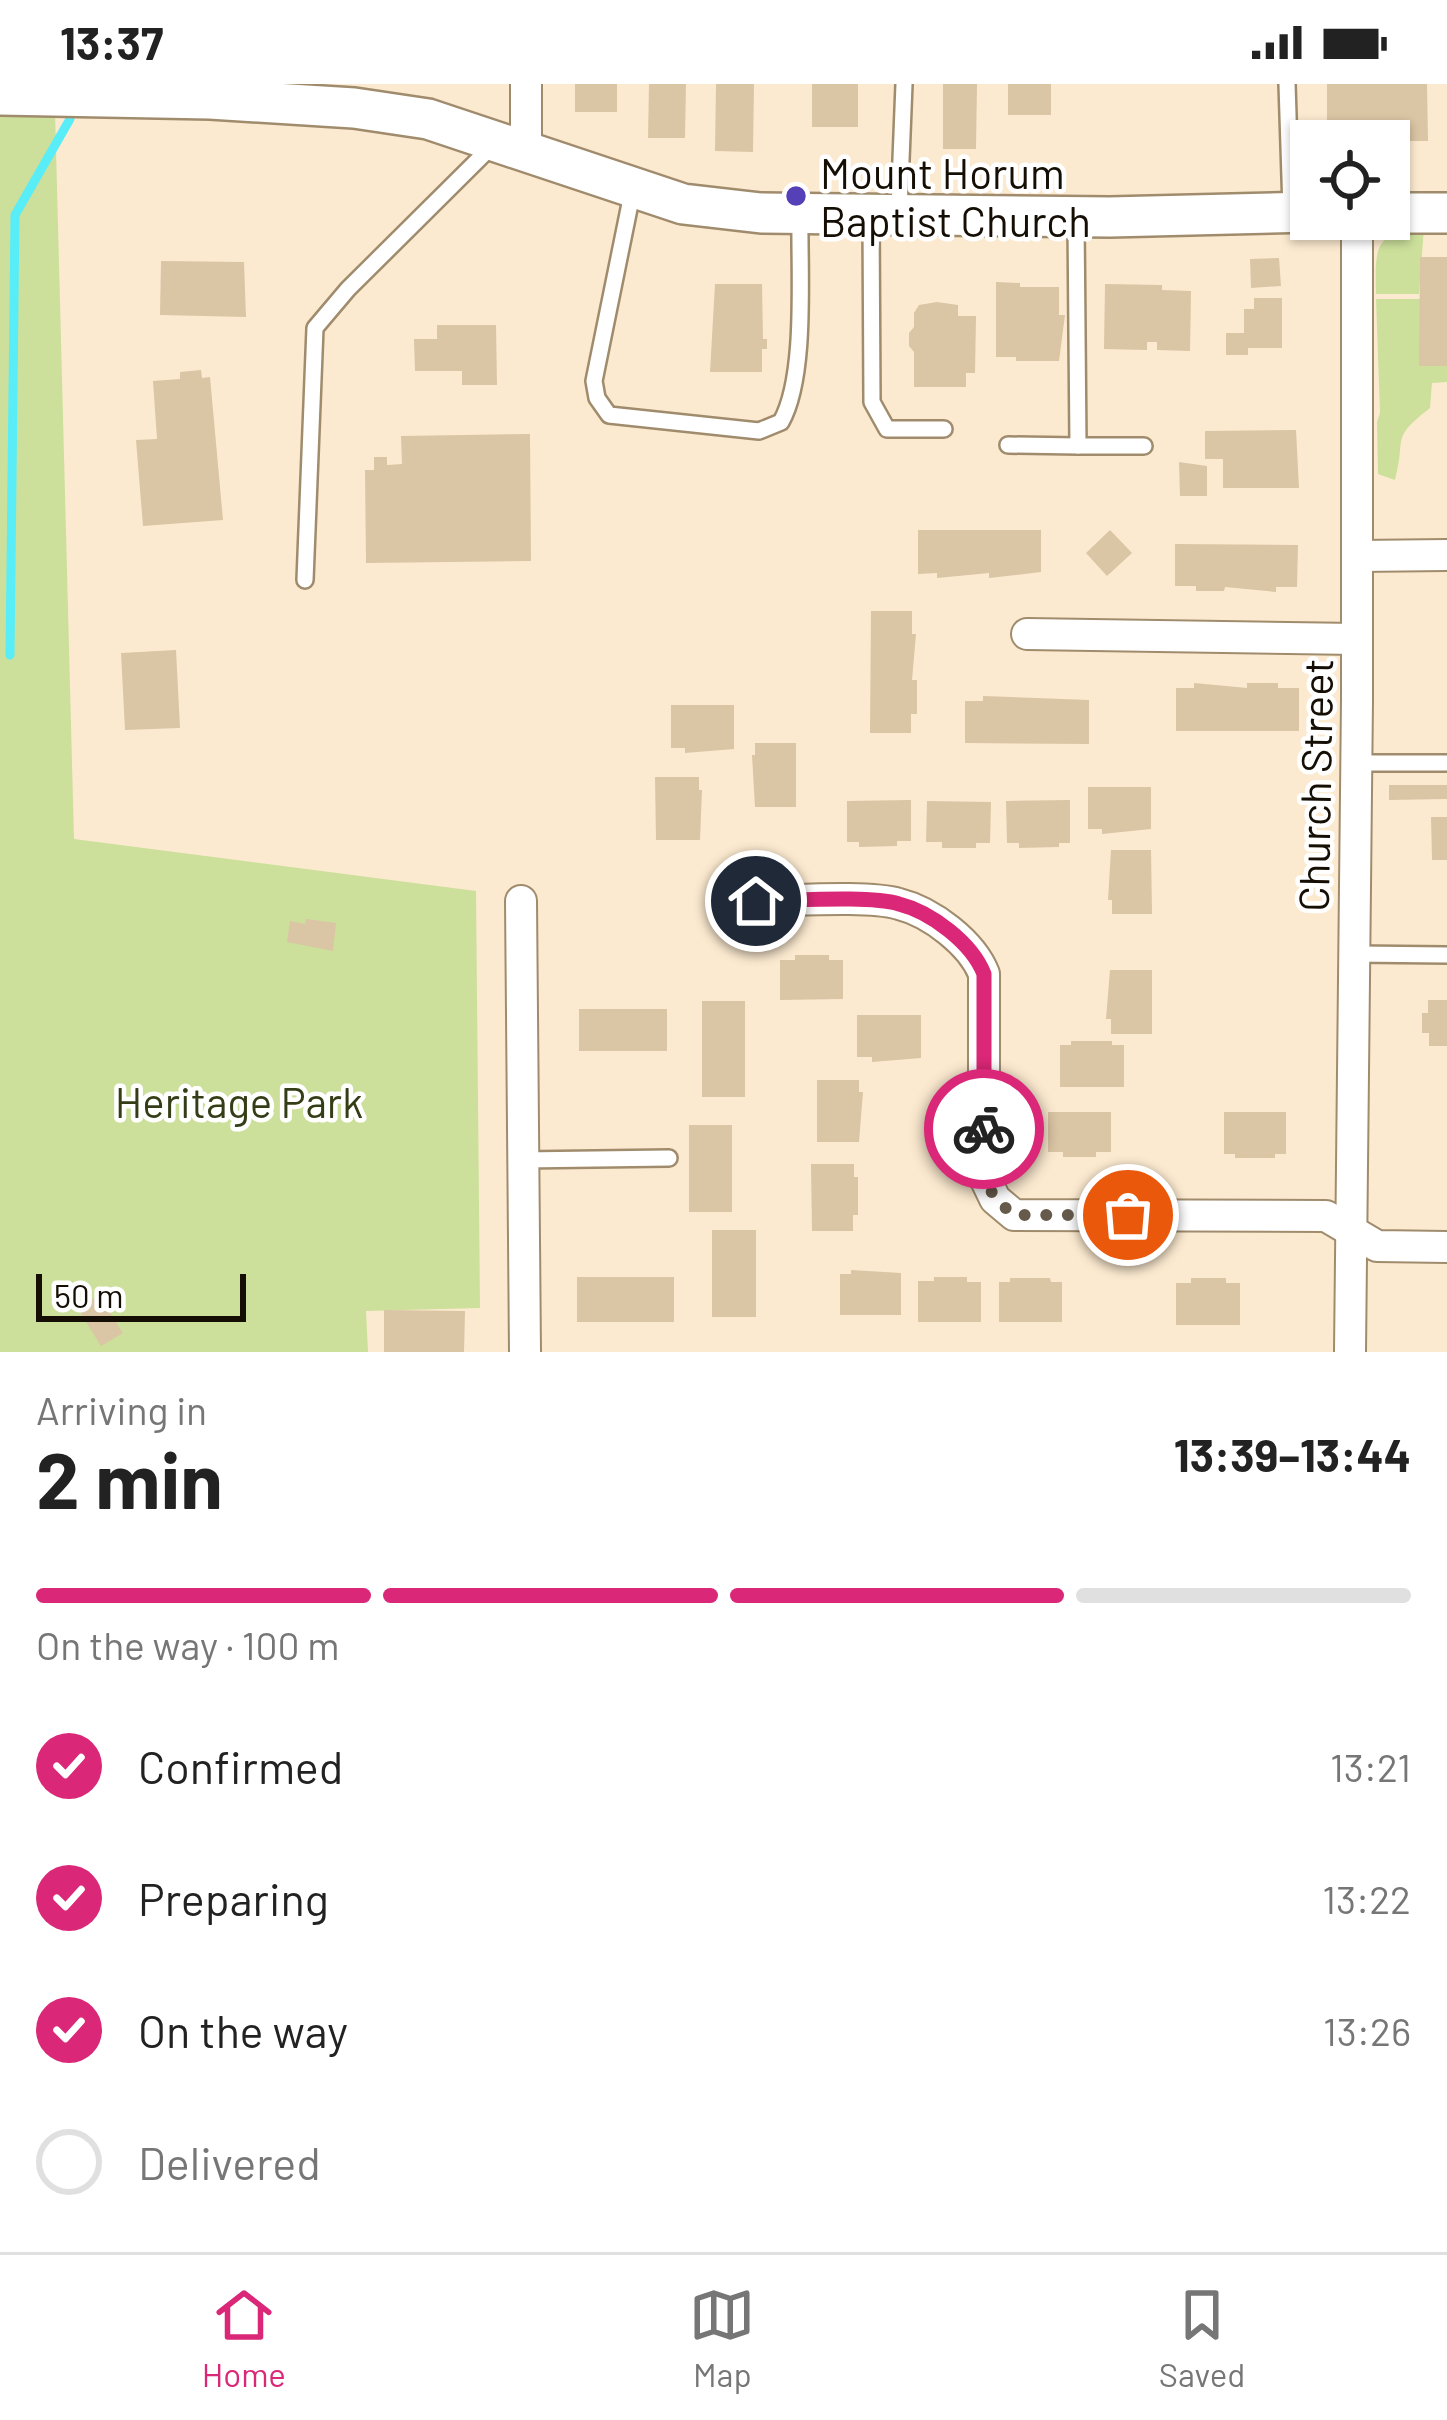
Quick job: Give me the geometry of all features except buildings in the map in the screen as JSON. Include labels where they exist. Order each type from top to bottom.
[{"type":"street","points":[[512,146],[526,84]]},
{"type":"street","points":[[0,95],[155,91],[428,118],[683,204],[761,213],[1076,217],[1290,212]]},
{"type":"street","points":[[1410,213],[1447,213]]},
{"type":"street","name":"Church Street","points":[[1350,1352],[1357,240]]},
{"type":"street","points":[[1358,556],[1447,555]]},
{"type":"street","points":[[1027,634],[1358,639]]},
{"type":"street","points":[[521,901],[525,1352]]},
{"type":"street","points":[[756,901],[896,902],[928,917],[978,959],[984,974],[984,1176],[995,1199],[1014,1215],[1326,1216],[1377,1246],[1447,1247]]},
{"type":"lane","points":[[904,84],[885,213],[872,402],[887,429],[944,429]]},
{"type":"lane","points":[[1287,84],[1291,120]]},
{"type":"lane","points":[[305,580],[315,328],[348,289],[512,146]]},
{"type":"lane","points":[[633,189],[594,381],[597,398],[609,415],[759,431],[782,422],[792,404],[796,374],[800,213]]},
{"type":"lane","points":[[1076,217],[1078,446]]},
{"type":"lane","points":[[1008,445],[1144,446]]},
{"type":"lane","points":[[1356,763],[1447,763]]},
{"type":"lane","points":[[1354,954],[1447,955]]},
{"type":"lane","points":[[522,1160],[669,1158]]},
{"type":"green space","name":"Heritage Park","points":[[55,110],[74,839],[476,891],[480,1308],[366,1311],[368,1352],[0,1352],[0,111]]},
{"type":"green space","points":[[1424,227],[1419,294],[1376,294],[1380,246],[1385,240],[1410,240],[1410,229]]},
{"type":"green space","points":[[1376,299],[1420,299],[1447,366],[1447,382],[1432,383],[1430,408],[1404,433],[1395,480],[1378,474]]},
{"type":"waterway","points":[[10,655],[15,215],[70,119]]},
{"type":"way so far","points":[[984,1129],[984,1176],[995,1199],[1014,1215],[1128,1215]]},
{"type":"place","name":"Mount Horum Baptist Church","points":[[796,196]]},
{"type":"route","points":[[756,901],[896,902],[928,917],[978,959],[984,974],[984,1129]]}]
